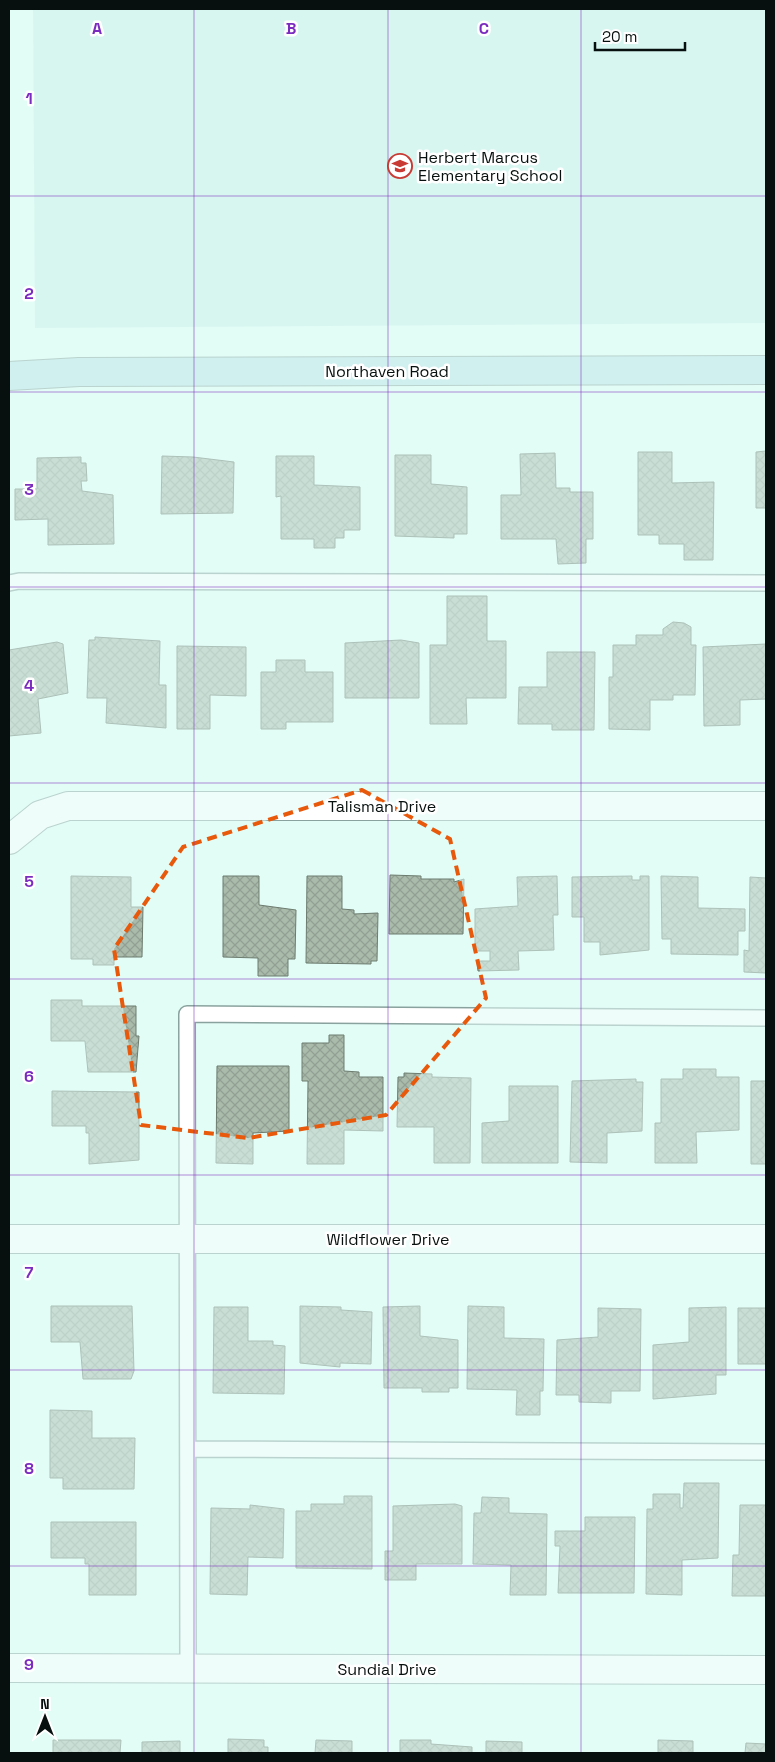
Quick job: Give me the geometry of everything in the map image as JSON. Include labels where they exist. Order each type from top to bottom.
[{"type":"street","name":"Northaven Road","points":[[9,376],[79,372],[766,370]]},
{"type":"street","name":"Talisman Drive","points":[[9,840],[40,815],[68,806],[766,806]]},
{"type":"street","name":"Wildflower Drive","points":[[9,1239],[766,1239]]},
{"type":"street","name":"Sundial Drive","points":[[9,1668],[766,1670]]},
{"type":"lane","points":[[9,583],[39,581],[766,583]]},
{"type":"lane","points":[[188,1669],[187,1014],[766,1018]]},
{"type":"lane","points":[[188,1449],[766,1452]]},
{"type":"highlighted area","points":[[362,790],[450,839],[486,998],[386,1115],[248,1138],[141,1125],[114,949],[183,847]]},
{"type":"shaded area","name":"Herbert Marcus Elementary School","points":[[33,9],[766,9],[766,323],[35,328]]},
{"type":"building","points":[[766,451],[766,508],[756,508],[756,452]]},
{"type":"building","points":[[638,452],[672,452],[672,483],[714,482],[713,560],[684,560],[684,544],[659,544],[659,535],[638,535]]},
{"type":"building","points":[[555,453],[556,488],[570,488],[570,492],[593,492],[593,539],[586,539],[586,563],[558,564],[556,539],[501,539],[501,495],[521,495],[520,454]]},
{"type":"building","points":[[395,455],[431,455],[431,484],[467,487],[467,534],[454,534],[454,538],[395,536]]},
{"type":"building","points":[[162,456],[193,457],[234,462],[233,513],[161,514]]},
{"type":"building","points":[[276,456],[314,456],[314,485],[360,487],[360,530],[344,530],[344,538],[335,538],[335,548],[314,548],[314,539],[281,539],[281,496],[276,497]]},
{"type":"building","points":[[81,457],[81,463],[86,463],[87,481],[81,481],[82,491],[113,495],[114,544],[48,545],[48,519],[15,520],[15,489],[37,489],[37,458]]},
{"type":"building","points":[[447,596],[487,596],[487,641],[506,641],[506,698],[466,698],[467,724],[430,724],[430,645],[447,645]]},
{"type":"building","points":[[673,622],[684,623],[691,627],[691,645],[696,645],[695,695],[673,695],[673,700],[650,700],[650,730],[609,729],[609,677],[613,677],[613,645],[636,645],[636,635],[663,635],[663,629]]},
{"type":"building","points":[[95,637],[160,641],[159,685],[166,685],[166,728],[106,723],[107,698],[87,698],[89,640],[95,640]]},
{"type":"building","points":[[401,640],[419,643],[419,698],[345,698],[345,643]]},
{"type":"building","points":[[57,642],[63,644],[68,693],[38,699],[41,733],[9,736],[9,650]]},
{"type":"building","points":[[766,644],[766,699],[740,700],[740,725],[704,726],[703,647]]},
{"type":"building","points":[[177,646],[246,647],[246,696],[210,695],[210,729],[177,729]]},
{"type":"building","points":[[547,652],[595,652],[594,730],[552,730],[552,724],[518,724],[519,687],[547,687]]},
{"type":"building","points":[[276,660],[305,660],[305,672],[333,672],[333,722],[286,722],[286,729],[261,729],[261,672],[276,672]]},
{"type":"building","points":[[390,875],[421,876],[421,879],[454,879],[454,882],[464,879],[463,934],[389,934]]},
{"type":"building","points":[[71,876],[131,877],[131,907],[143,907],[142,957],[114,957],[114,965],[93,965],[93,959],[71,959]]},
{"type":"building","points":[[223,876],[259,876],[259,905],[296,910],[295,959],[288,959],[288,976],[258,976],[258,958],[223,957]]},
{"type":"building","points":[[307,876],[342,876],[342,909],[354,910],[354,914],[378,913],[377,961],[371,961],[371,964],[306,963]]},
{"type":"building","points":[[557,876],[558,915],[553,915],[554,950],[518,951],[519,970],[478,971],[477,961],[490,961],[490,951],[475,951],[475,909],[518,906],[517,877]]},
{"type":"building","points":[[632,876],[632,880],[640,880],[640,876],[649,876],[649,950],[600,955],[600,942],[584,942],[584,917],[572,917],[572,877]]},
{"type":"building","points":[[661,876],[698,877],[698,908],[745,909],[745,931],[738,931],[738,955],[671,954],[671,939],[662,939]]},
{"type":"building","points":[[750,877],[766,878],[766,973],[744,972],[744,950],[749,951]]},
{"type":"building","points":[[51,1000],[82,1000],[82,1006],[136,1006],[136,1036],[139,1036],[136,1072],[88,1072],[85,1041],[51,1041]]},
{"type":"building","points":[[329,1035],[344,1035],[344,1071],[359,1072],[359,1077],[383,1077],[383,1131],[344,1130],[344,1164],[307,1164],[308,1081],[302,1081],[302,1043],[329,1043]]},
{"type":"building","points":[[217,1066],[289,1066],[289,1131],[253,1133],[253,1164],[216,1163]]},
{"type":"building","points":[[683,1069],[716,1069],[716,1077],[739,1077],[739,1130],[696,1132],[697,1163],[655,1163],[655,1123],[661,1123],[661,1079],[683,1079]]},
{"type":"building","points":[[404,1073],[432,1074],[432,1077],[471,1078],[470,1163],[434,1163],[434,1127],[397,1127],[398,1077],[404,1077]]},
{"type":"building","points":[[636,1079],[636,1082],[643,1082],[642,1131],[607,1133],[607,1163],[570,1162],[572,1081]]},
{"type":"building","points":[[751,1081],[766,1081],[766,1164],[751,1164]]},
{"type":"building","points":[[509,1086],[558,1086],[558,1163],[482,1163],[482,1123],[509,1121]]},
{"type":"building","points":[[52,1091],[139,1092],[139,1160],[89,1164],[89,1133],[86,1133],[86,1126],[52,1126]]},
{"type":"building","points":[[51,1306],[132,1306],[134,1371],[131,1379],[83,1379],[80,1342],[51,1342]]},
{"type":"building","points":[[300,1306],[341,1307],[341,1310],[372,1312],[371,1364],[340,1363],[340,1367],[300,1363]]},
{"type":"building","points":[[420,1306],[420,1336],[458,1340],[458,1388],[449,1388],[449,1392],[422,1392],[422,1388],[384,1388],[383,1307]]},
{"type":"building","points":[[468,1306],[504,1307],[504,1338],[544,1339],[543,1391],[540,1391],[540,1415],[516,1415],[517,1390],[467,1389]]},
{"type":"building","points":[[214,1307],[248,1307],[248,1341],[273,1341],[273,1345],[285,1346],[284,1394],[213,1393]]},
{"type":"building","points":[[726,1307],[726,1375],[716,1375],[716,1394],[653,1399],[653,1345],[689,1342],[689,1308]]},
{"type":"building","points":[[598,1308],[641,1309],[640,1391],[611,1391],[611,1403],[579,1402],[579,1395],[556,1395],[557,1340],[598,1337]]},
{"type":"building","points":[[738,1308],[766,1308],[766,1364],[738,1364]]},
{"type":"building","points":[[50,1410],[92,1411],[92,1438],[135,1438],[134,1489],[63,1489],[63,1478],[50,1478]]},
{"type":"building","points":[[684,1483],[719,1483],[718,1558],[682,1560],[682,1595],[646,1594],[647,1509],[653,1509],[653,1494],[680,1494],[680,1508],[683,1508]]},
{"type":"building","points":[[344,1496],[372,1496],[372,1569],[296,1568],[296,1511],[311,1511],[311,1504],[344,1504]]},
{"type":"building","points":[[482,1497],[509,1498],[509,1513],[547,1514],[546,1595],[510,1595],[511,1565],[473,1564],[474,1513],[481,1513]]},
{"type":"building","points":[[455,1504],[462,1506],[462,1564],[416,1564],[416,1580],[385,1580],[385,1551],[393,1551],[393,1506]]},
{"type":"building","points":[[250,1505],[284,1509],[283,1558],[248,1557],[247,1595],[210,1594],[211,1508],[250,1509]]},
{"type":"building","points":[[740,1505],[766,1505],[766,1596],[732,1596],[733,1555],[739,1555]]},
{"type":"building","points":[[585,1517],[635,1517],[634,1593],[558,1593],[560,1546],[555,1546],[555,1531],[585,1531]]},
{"type":"building","points":[[51,1522],[136,1522],[136,1595],[89,1595],[89,1564],[85,1564],[85,1558],[51,1558]]},
{"type":"building","points":[[228,1739],[264,1740],[264,1747],[268,1747],[268,1753],[228,1753]]},
{"type":"building","points":[[53,1740],[121,1740],[120,1753],[53,1753]]},
{"type":"building","points":[[316,1740],[352,1741],[352,1753],[315,1753]]},
{"type":"building","points":[[400,1740],[431,1740],[431,1744],[472,1747],[472,1753],[400,1753]]},
{"type":"building","points":[[658,1740],[693,1741],[693,1753],[658,1753]]},
{"type":"building","points":[[180,1741],[180,1753],[142,1753],[142,1742]]},
{"type":"building","points":[[486,1741],[522,1742],[522,1753],[486,1753]]},
{"type":"building","points":[[746,1743],[766,1744],[766,1753],[745,1753]]},
{"type":"place","name":"Herbert Marcus Elementary School","points":[[400,166]]}]
